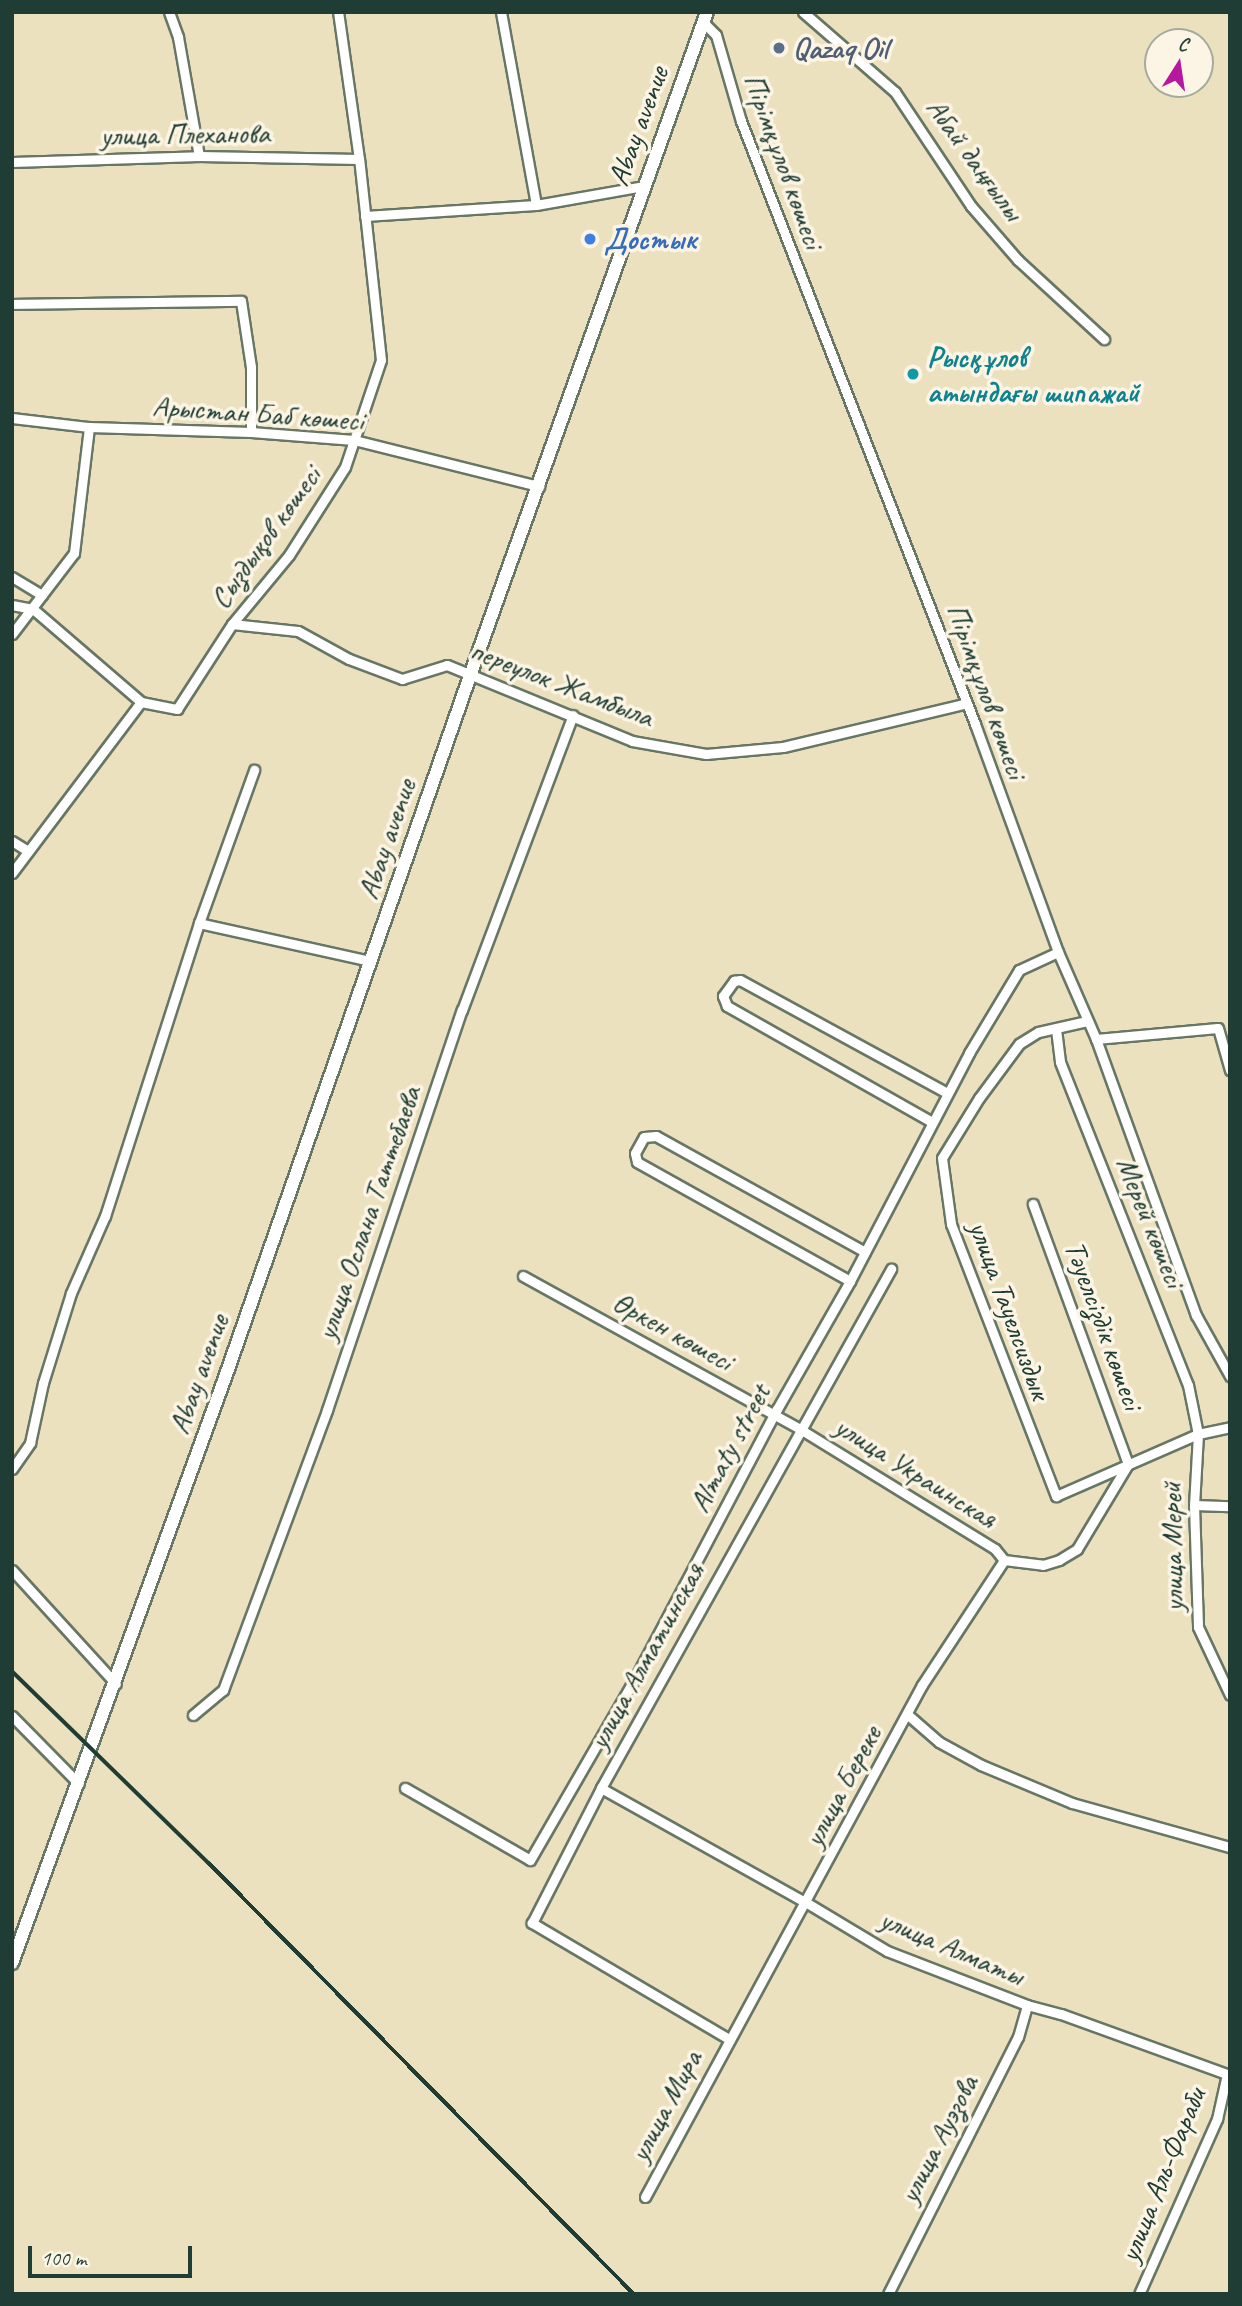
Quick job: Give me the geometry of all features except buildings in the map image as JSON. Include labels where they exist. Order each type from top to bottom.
[{"type":"street","points":[[169,12],[178,37],[199,156]]},
{"type":"street","name":"Сыздықов көшесі","points":[[141,702],[177,709],[232,624],[289,555],[345,467],[382,360],[359,159],[338,12]]},
{"type":"street","points":[[501,12],[536,205]]},
{"type":"street","name":"Абай даңғылы","points":[[803,12],[895,92],[971,206],[1018,260],[1104,339]]},
{"type":"street","name":"Abay avenue","points":[[116,1684],[705,17]]},
{"type":"street","name":"Пірімқұлов көшесі","points":[[705,17],[716,35],[741,121],[967,704],[1058,952],[1096,1039],[1196,1315],[1230,1376]]},
{"type":"street","name":"улица Плеханова","points":[[12,162],[199,156],[359,159]]},
{"type":"street","points":[[365,216],[536,205],[644,186]]},
{"type":"street","points":[[12,304],[241,301],[251,367],[251,432]]},
{"type":"street","name":"Арыстан Баб көшесі","points":[[12,418],[89,427],[251,432],[354,440],[538,486]]},
{"type":"street","points":[[12,634],[74,553],[89,427]]},
{"type":"street","points":[[12,577],[42,595]]},
{"type":"street","points":[[12,605],[33,609],[141,702],[12,873]]},
{"type":"street","name":"переулок Жамбыла","points":[[232,624],[298,631],[349,659],[402,679],[447,665],[632,741],[706,754],[783,747],[967,704]]},
{"type":"street","name":"улица Ослана Таттебаева","points":[[192,1715],[223,1690],[327,1410],[462,1010],[573,715]]},
{"type":"street","points":[[12,1469],[30,1443],[43,1383],[71,1293],[105,1216],[200,923],[254,770]]},
{"type":"street","points":[[12,841],[28,852]]},
{"type":"street","points":[[200,923],[372,961]]},
{"type":"street","name":"Almaty street","points":[[405,1788],[530,1860],[634,1680],[774,1415],[850,1281],[947,1093],[1019,970],[1058,952]]},
{"type":"street","points":[[932,1122],[727,1006],[723,996],[734,981],[740,980],[947,1093]]},
{"type":"street","points":[[1056,1029],[1087,1021]]},
{"type":"street","points":[[1096,1039],[1218,1028],[1230,1070]]},
{"type":"street","name":"Мерей көшесі","points":[[1056,1029],[1060,1062],[1188,1385],[1198,1434]]},
{"type":"street","name":"улица Тауелсиздык","points":[[1056,1029],[1038,1031],[1019,1044],[942,1158],[951,1224],[1056,1496],[1198,1434],[1230,1427]]},
{"type":"street","points":[[850,1281],[637,1161],[635,1153],[644,1137],[656,1136],[865,1252]]},
{"type":"street","name":"Тәуелсіздік көшесі","points":[[1033,1204],[1128,1464]]},
{"type":"street","name":"улица Алматинская","points":[[729,2039],[532,1923],[601,1788],[891,1269]]},
{"type":"street","name":"Өркен көшесі","points":[[523,1276],[800,1429]]},
{"type":"street","name":"улица Украинская","points":[[800,1429],[995,1549],[1004,1560]]},
{"type":"street","name":"улица Мерей","points":[[1198,1434],[1194,1505],[1198,1627],[1230,1695]]},
{"type":"street","points":[[1004,1560],[1043,1564],[1059,1560],[1077,1549],[1128,1464]]},
{"type":"street","points":[[1194,1505],[1230,1506]]},
{"type":"street","name":"улица Береке","points":[[729,2039],[807,1903],[922,1685],[1004,1560]]},
{"type":"street","points":[[12,1570],[116,1684],[12,1963]]},
{"type":"street","points":[[908,1715],[939,1742],[981,1765],[1072,1803],[1230,1847]]},
{"type":"street","points":[[12,1716],[79,1784]]},
{"type":"street","name":"улица Алматы","points":[[601,1788],[887,1951],[1027,2005],[1061,2014],[1227,2074]]},
{"type":"street","name":"улица Ауэзова","points":[[888,2294],[1018,2037],[1027,2005]]},
{"type":"street","name":"улица Мира","points":[[645,2197],[729,2039]]},
{"type":"street","name":"улица Аль-Фараби","points":[[1139,2294],[1217,2119],[1227,2074]]},
{"type":"railway","points":[[12,1671],[209,1863],[634,2294]]},
{"type":"place","name":"Qazaq Oil","points":[[779,48]]},
{"type":"place","name":"Достык","points":[[590,239]]},
{"type":"place","name":"Рысқұлов атындағы шипажай","points":[[913,374]]}]
